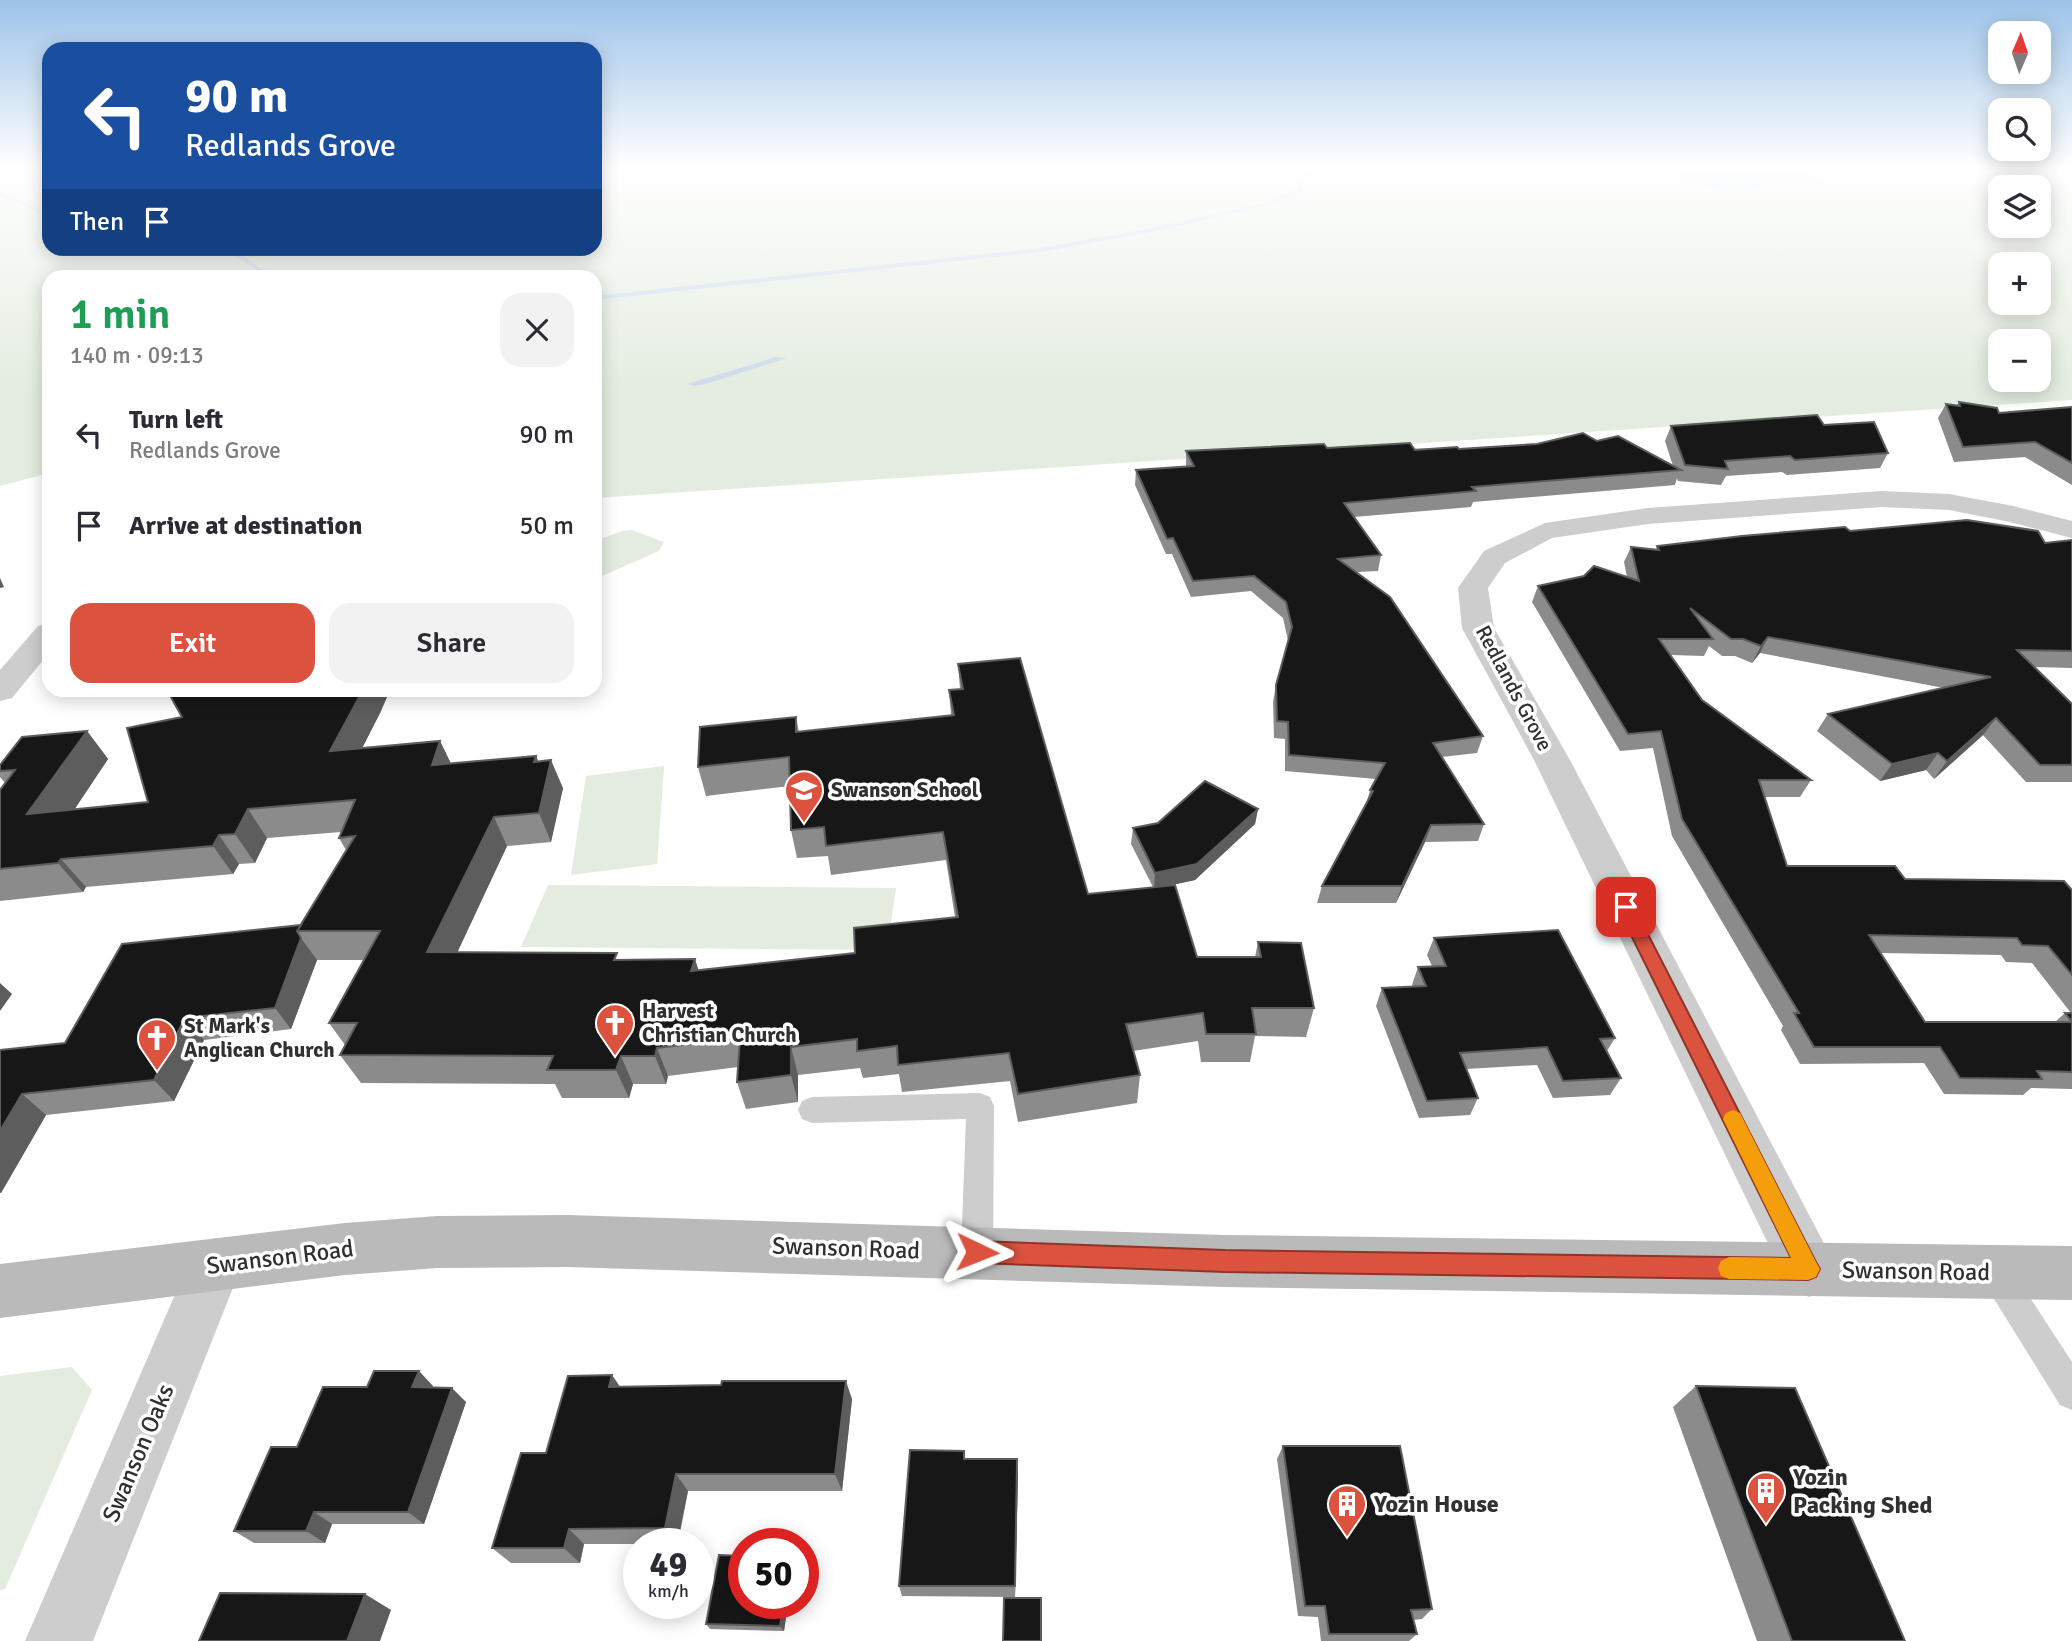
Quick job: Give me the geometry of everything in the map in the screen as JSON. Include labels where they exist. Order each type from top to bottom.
[{"type":"main road","name":"Swanson Road","points":[[0,1291],[345,1249],[437,1242],[567,1241],[1239,1262],[2072,1273]]},
{"type":"street","name":"Redlands Grove","points":[[1808,1269],[1552,760],[1478,628],[1473,588],[1494,557],[1545,531],[1648,516],[1882,499],[1950,502],[2013,514],[2072,530]]},
{"type":"street","points":[[0,691],[42,641]]},
{"type":"street","name":"Swanson Oaks","points":[[59,1641],[215,1265]]},
{"type":"lane","points":[[812,1110],[980,1107],[977,1252]]},
{"type":"lane","points":[[1996,1272],[2072,1393]]},
{"type":"shaded area","points":[[0,246],[42,246],[42,256],[602,256],[602,246],[2072,246],[2072,400],[602,498],[602,270],[42,270],[42,475],[0,486]]},
{"type":"shaded area","points":[[632,530],[664,542],[659,551],[602,576],[602,538]]},
{"type":"shaded area","points":[[664,766],[657,864],[571,875],[586,776]]},
{"type":"shaded area","points":[[548,885],[896,888],[887,950],[521,947]]},
{"type":"shaded area","points":[[72,1367],[92,1390],[5,1589],[0,1590],[0,1376]]},
{"type":"water","points":[[776,357],[787,358],[706,384],[687,384]]},
{"type":"building","points":[[1959,402],[1997,408],[1999,413],[2072,407],[2072,463],[2035,442],[1963,447],[1946,404],[1960,406]]},
{"type":"building","points":[[1817,415],[1824,425],[1874,422],[1888,453],[1795,460],[1790,456],[1725,461],[1728,469],[1685,465],[1671,426]]},
{"type":"building","points":[[1583,433],[1597,441],[1618,436],[1681,470],[1472,487],[1476,491],[1344,503],[1381,555],[1338,559],[1390,597],[1483,736],[1433,743],[1484,824],[1431,825],[1402,886],[1322,886],[1385,763],[1289,755],[1288,722],[1277,721],[1276,685],[1292,627],[1286,602],[1254,576],[1193,581],[1173,538],[1167,539],[1136,470],[1194,466],[1186,451],[1410,443],[1415,450],[1459,449],[1537,444]]},
{"type":"building","points":[[1967,520],[2038,531],[2045,543],[2072,540],[2072,651],[2017,650],[2072,704],[2072,765],[2040,765],[1996,718],[1947,761],[1938,753],[1892,764],[1828,714],[1991,677],[1768,637],[1761,646],[1743,639],[1731,639],[1690,608],[1713,639],[1659,639],[1702,700],[1811,780],[1759,780],[1787,866],[1895,866],[1905,879],[2064,881],[2072,890],[2072,975],[2048,946],[2022,945],[2017,938],[1869,935],[1925,1022],[2072,1022],[2072,1072],[2037,1071],[2042,1079],[1960,1078],[1940,1047],[1814,1047],[1794,1013],[1799,1013],[1682,819],[1661,731],[1628,734],[1538,586],[1584,576],[1594,566],[1639,581],[1631,547],[1659,550],[1657,546],[1742,536],[1845,527],[1850,531]]},
{"type":"building","points":[[1020,658],[1088,894],[1175,885],[1197,957],[1261,957],[1258,942],[1301,943],[1314,1008],[1252,1008],[1256,1034],[1206,1034],[1203,1013],[1126,1024],[1140,1075],[1018,1094],[1009,1053],[898,1065],[897,1046],[857,1051],[857,1039],[791,1047],[791,1075],[737,1082],[740,1038],[657,1048],[655,1056],[621,1056],[616,1070],[547,1070],[553,1056],[340,1055],[357,1023],[329,1023],[380,931],[297,931],[355,836],[339,838],[355,800],[248,809],[235,834],[219,835],[213,846],[61,859],[58,863],[0,869],[0,790],[15,770],[0,771],[0,765],[22,737],[87,731],[27,814],[148,802],[127,728],[182,717],[171,697],[359,697],[330,751],[440,741],[432,765],[536,756],[534,762],[551,760],[539,813],[494,817],[427,952],[617,953],[614,960],[695,959],[691,971],[855,953],[854,928],[958,917],[943,832],[826,846],[824,827],[791,830],[789,757],[698,767],[700,727],[796,717],[796,732],[954,715],[949,690],[963,689],[958,664]]},
{"type":"building","points":[[1205,781],[1258,809],[1197,864],[1155,873],[1133,828],[1158,823]]},
{"type":"building","points":[[301,925],[297,931],[301,938],[275,1008],[185,1018],[154,1080],[22,1094],[0,1131],[0,1050],[65,1043],[122,944]]},
{"type":"building","points":[[1558,930],[1615,1038],[1600,1039],[1621,1078],[1563,1081],[1547,1047],[1460,1053],[1478,1098],[1427,1101],[1382,988],[1426,986],[1418,967],[1446,966],[1434,938]]},
{"type":"building","points":[[2065,1013],[2072,1013],[2072,1022]]},
{"type":"building","points":[[374,1371],[419,1371],[412,1387],[452,1388],[408,1512],[314,1512],[306,1531],[234,1531],[271,1447],[297,1447],[323,1387],[367,1387]]},
{"type":"building","points":[[612,1375],[609,1387],[721,1385],[722,1381],[846,1381],[835,1474],[676,1474],[665,1528],[569,1529],[564,1548],[492,1548],[521,1453],[546,1453],[568,1376]]},
{"type":"building","points":[[1696,1386],[1795,1388],[1905,1641],[1792,1641]]},
{"type":"building","name":"Yozin House","points":[[1283,1446],[1400,1446],[1432,1609],[1411,1610],[1417,1634],[1329,1634],[1325,1606],[1305,1606]]},
{"type":"building","points":[[910,1450],[964,1451],[964,1459],[1017,1459],[1015,1586],[899,1586]]},
{"type":"building","points":[[719,1555],[728,1555],[728,1619],[781,1619],[780,1626],[706,1624],[707,1619],[714,1619],[714,1582]]},
{"type":"building","points":[[220,1593],[365,1594],[347,1641],[199,1641]]},
{"type":"building","points":[[1004,1598],[1041,1598],[1041,1641],[1003,1641]]},
{"type":"waterway","points":[[602,297],[1065,246]]},
{"type":"waterway","points":[[239,256],[260,270]]},
{"type":"slow traffic","points":[[1729,1268],[1808,1269],[1733,1119]]},
{"type":"place","name":"Swanson School","points":[[804,824]]},
{"type":"place","name":"Harvest Christian Church","points":[[615,1057]]},
{"type":"place","name":"St Mark's Anglican Church","points":[[157,1072]]},
{"type":"place","name":"Yozin Packing Shed","points":[[1766,1525]]},
{"type":"place","name":"Yozin House","points":[[1347,1538]]},
{"type":"route","points":[[977,1252],[1225,1261],[1808,1269],[1626,907]]}]
